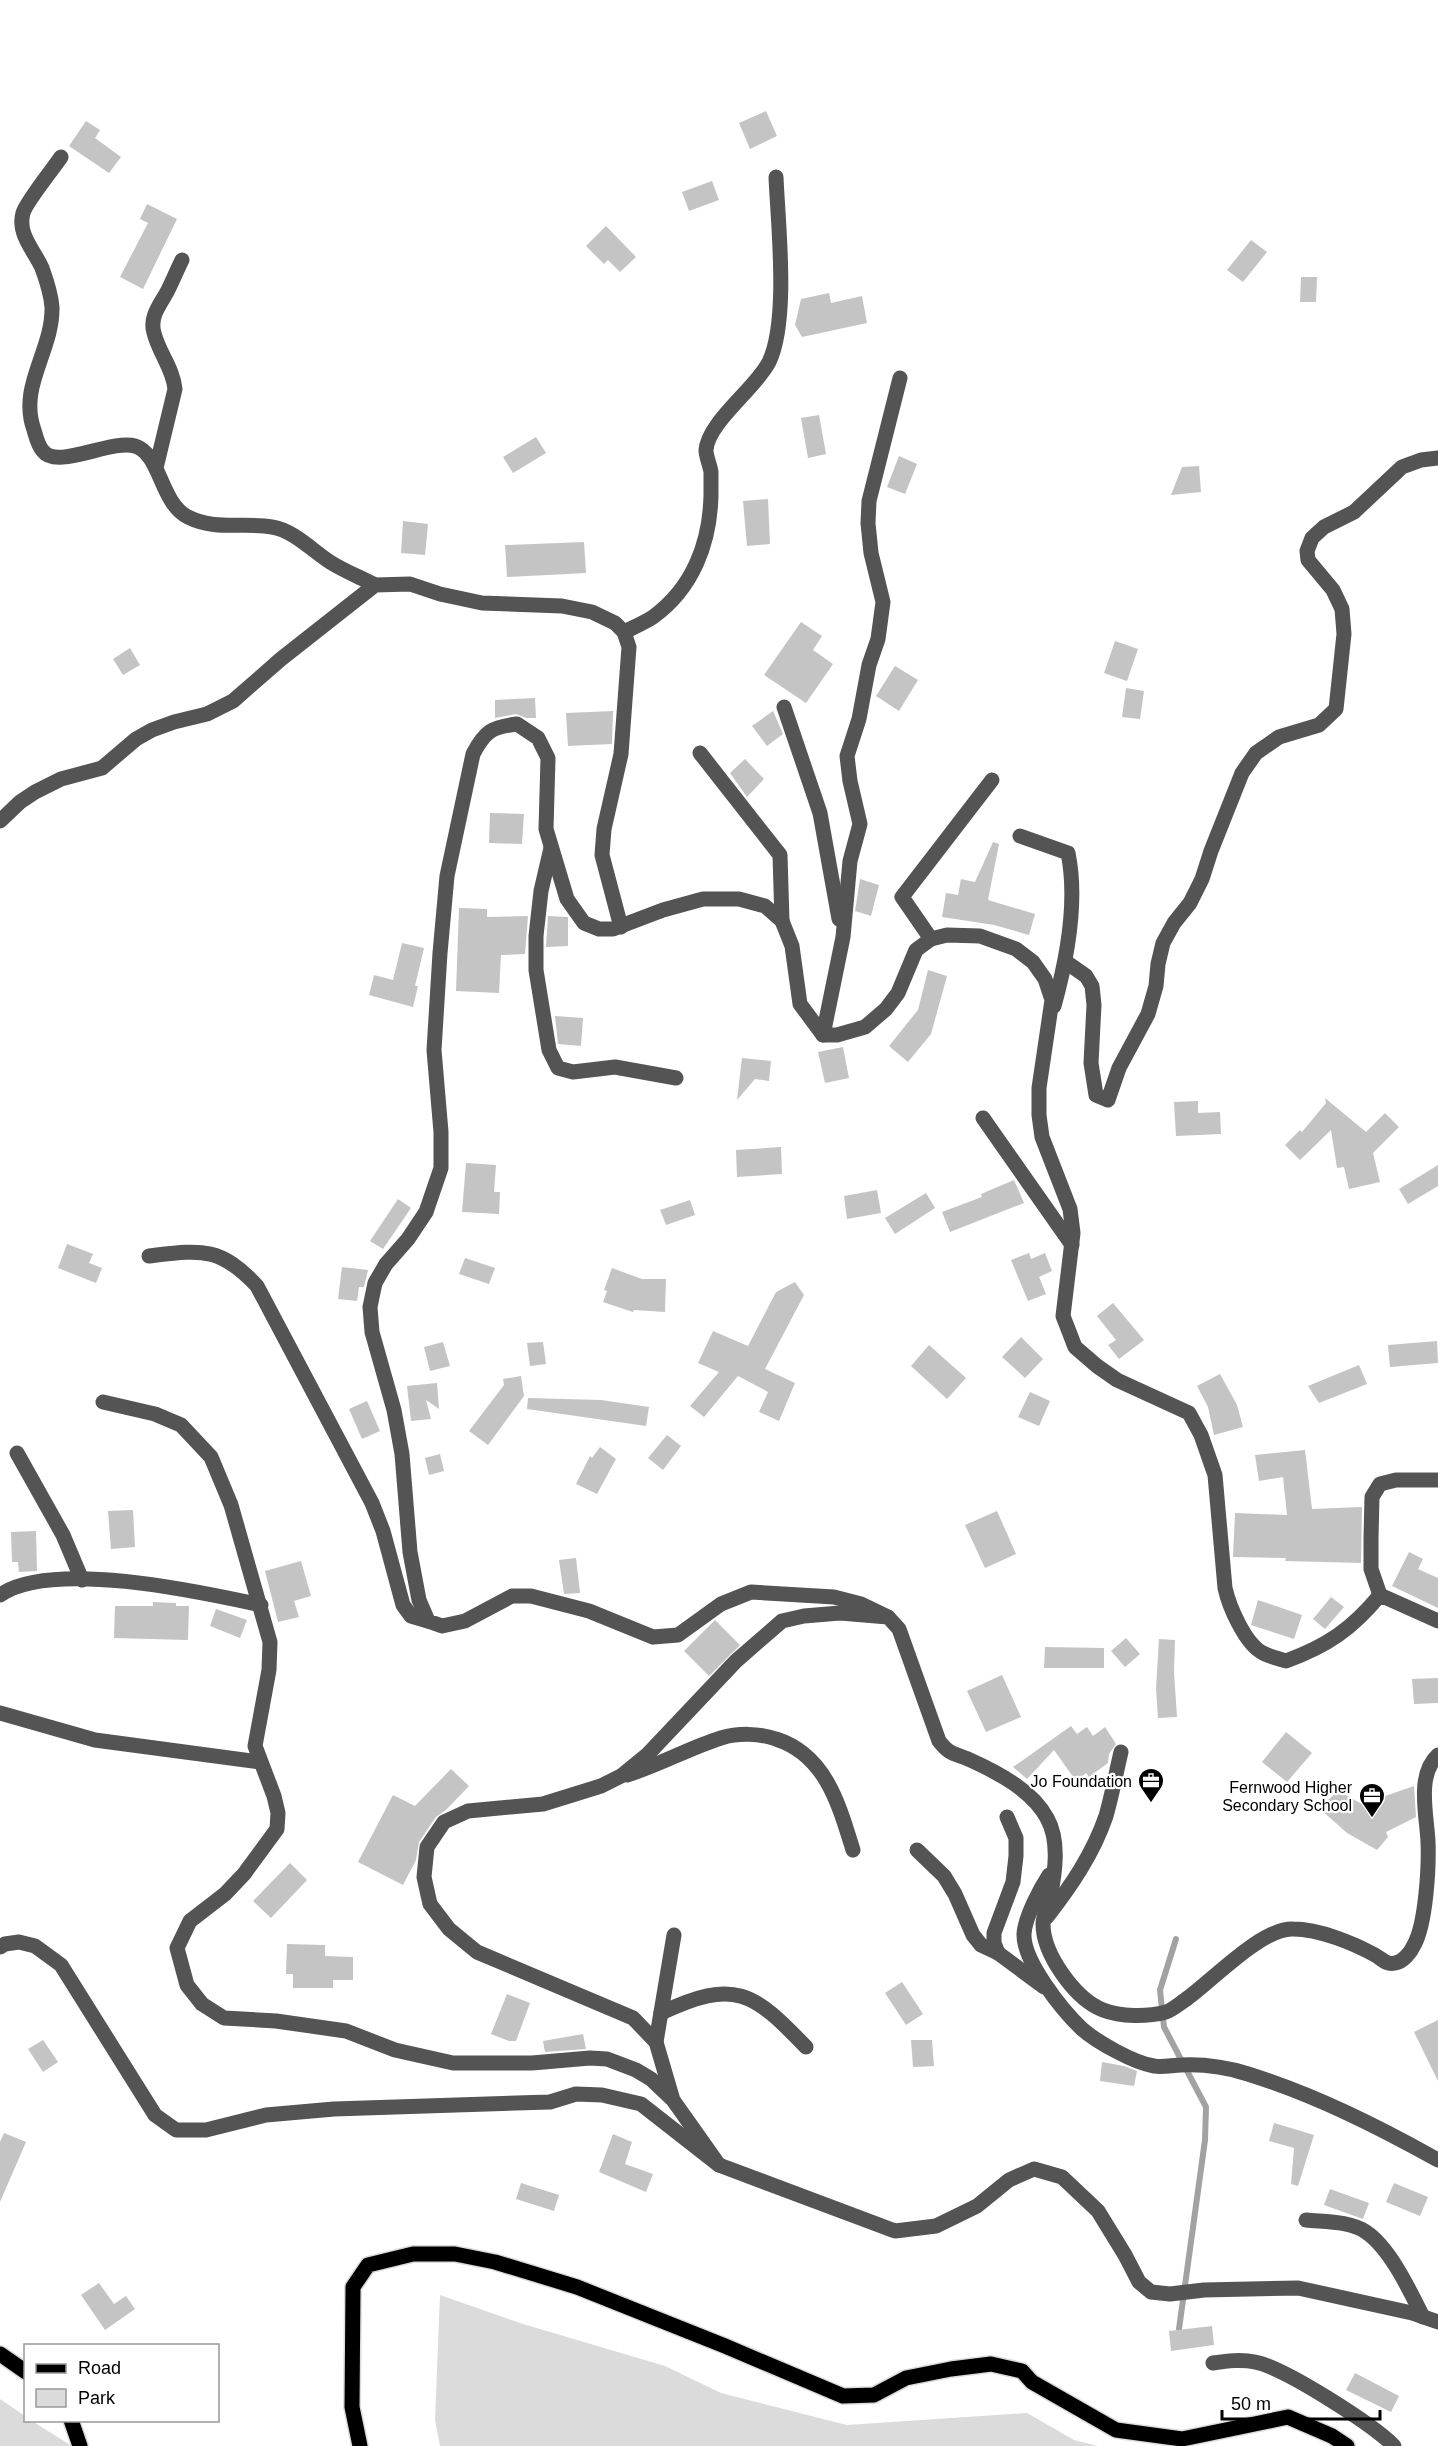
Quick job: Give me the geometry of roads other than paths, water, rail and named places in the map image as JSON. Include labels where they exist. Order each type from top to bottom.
[{"type":"main road","points":[[360,2446],[352,2407],[353,2287],[368,2265],[413,2254],[456,2254],[577,2287],[843,2396],[874,2395],[906,2378],[991,2364],[1022,2371],[1032,2382],[1116,2430],[1182,2439],[1288,2417],[1332,2436],[1347,2446]]},
{"type":"main road","points":[[0,2354],[24,2371]]},
{"type":"main road","points":[[71,2422],[80,2446]]},
{"type":"street","points":[[62,157],[23,213],[22,226],[27,243],[41,266],[52,306],[50,332],[32,383],[28,403],[32,424],[43,452],[51,457],[77,455],[96,448],[118,445],[135,446],[147,454],[172,504],[186,516],[207,524],[226,527],[273,527],[287,532],[333,564],[375,585],[410,584],[440,594],[482,603],[562,606],[592,612],[615,623],[624,632],[629,646],[626,702],[621,754],[605,821],[602,855],[621,927]]},
{"type":"street","points":[[624,632],[652,618],[667,605],[699,562],[708,535],[711,497],[711,473],[706,450],[713,431],[768,364],[773,351],[779,328],[780,275],[776,177]]},
{"type":"street","points":[[156,468],[175,389],[174,377],[154,333],[153,322],[156,309],[182,260]]},
{"type":"street","points":[[823,1035],[843,937],[850,861],[860,824],[847,756],[859,719],[869,665],[878,639],[883,602],[871,553],[868,523],[869,501],[900,378]]},
{"type":"street","points":[[1066,962],[1086,976],[1092,986],[1094,1005],[1091,1063],[1096,1095],[1108,1100],[1119,1068],[1148,1014],[1156,986],[1163,943],[1174,922],[1190,903],[1202,879],[1242,773],[1256,753],[1279,737],[1320,725],[1336,710],[1344,634],[1342,609],[1333,590],[1308,560],[1307,551],[1312,538],[1324,527],[1354,512],[1402,467],[1421,460],[1438,458]]},
{"type":"street","points":[[0,822],[20,802],[35,792],[60,779],[102,768],[136,739],[153,730],[207,714],[233,701],[299,644],[375,585]]},
{"type":"street","points":[[784,707],[820,813],[843,937]]},
{"type":"street","points":[[428,1621],[419,1600],[410,1552],[402,1454],[394,1410],[372,1332],[370,1307],[375,1283],[386,1264],[408,1239],[426,1212],[441,1168],[441,1132],[434,1050],[447,876],[473,754],[481,738],[496,727],[517,724],[538,738],[548,758],[546,829],[567,899],[584,922],[599,929],[621,927],[663,910],[703,899],[722,897],[765,906],[782,921]]},
{"type":"street","points":[[700,753],[780,855],[782,921],[792,946],[800,1004],[823,1035]]},
{"type":"street","points":[[932,939],[902,897],[992,780]]},
{"type":"street","points":[[1020,836],[1068,853],[1072,874],[1066,962],[1050,1020]]},
{"type":"street","points":[[551,845],[541,891],[536,936],[536,970],[549,1050],[558,1068],[573,1072],[615,1067],[676,1077]]},
{"type":"street","points":[[823,1035],[837,1035],[865,1027],[886,1009],[898,993],[916,950],[932,939],[946,935],[980,936],[1016,949],[1033,963],[1045,979],[1052,1000],[1040,1088],[1040,1115],[1042,1137],[1070,1209],[1072,1245],[1063,1316],[1075,1347],[1117,1380],[1189,1413],[1201,1435],[1215,1475],[1225,1588],[1229,1604],[1244,1632],[1261,1652],[1286,1661],[1320,1647],[1346,1630],[1380,1595]]},
{"type":"street","points":[[983,1118],[1072,1245]]},
{"type":"street","points":[[149,1256],[186,1252],[212,1253],[231,1261],[257,1286],[372,1503],[383,1531],[403,1605],[411,1616],[442,1626],[465,1621],[512,1596],[531,1596],[589,1611],[653,1637],[678,1635],[721,1604],[751,1592],[834,1598],[861,1604],[888,1617],[899,1629],[939,1741],[948,1752],[969,1760],[1013,1784],[1035,1800],[1047,1817],[1054,1834],[1054,1868],[1050,1899],[1043,1922],[1044,1938],[1058,1969],[1080,1995],[1103,2010],[1142,2016],[1168,2011],[1203,1987],[1256,1942],[1292,1928],[1324,1935],[1376,1955],[1387,1963],[1397,1963],[1404,1958],[1415,1944],[1422,1917],[1428,1871],[1425,1786],[1430,1762],[1438,1755]]},
{"type":"street","points":[[103,1402],[155,1414],[181,1425],[211,1457],[231,1505],[270,1642],[269,1670],[255,1746],[274,1796],[278,1813],[277,1828],[244,1874],[225,1894],[190,1921],[177,1948],[186,1985],[202,2004],[224,2018],[276,2021],[346,2031],[395,2050],[453,2064],[607,2059],[636,2070],[651,2079],[674,2100],[719,2165]]},
{"type":"street","points":[[17,1452],[63,1535],[82,1580]]},
{"type":"street","points":[[1438,1480],[1396,1480],[1380,1485],[1372,1497],[1371,1569],[1380,1595],[1438,1621]]},
{"type":"street","points":[[0,1595],[29,1584],[82,1580],[154,1584],[261,1605]]},
{"type":"street","points":[[621,1776],[648,1754],[736,1661],[782,1621],[804,1616],[840,1613],[888,1617]]},
{"type":"street","points":[[0,1713],[95,1740],[260,1762]]},
{"type":"street","points":[[674,2100],[656,2042],[633,2018],[477,1952],[449,1929],[430,1904],[424,1877],[428,1847],[444,1822],[468,1811],[543,1804],[601,1786],[621,1776],[651,1768],[723,1738],[748,1735],[767,1736],[786,1742],[804,1753],[816,1765],[829,1783],[840,1806],[853,1850]]},
{"type":"street","points":[[1043,1922],[1068,1890],[1087,1860],[1106,1816],[1121,1752]]},
{"type":"street","points":[[998,1953],[994,1943],[994,1933],[1013,1882],[1016,1856],[1016,1838],[1007,1817]]},
{"type":"street","points":[[917,1850],[944,1876],[955,1894],[964,1920],[981,1945],[998,1953],[1054,1994]]},
{"type":"street","points":[[1054,1868],[1033,1906],[1024,1934],[1029,1958],[1041,1979],[1082,2028],[1109,2048],[1154,2067],[1211,2064],[1302,2092],[1438,2160]]},
{"type":"street","points":[[656,2042],[674,1935]]},
{"type":"street","points":[[0,1947],[19,1942],[35,1946],[61,1965],[155,2115],[176,2130],[206,2130],[266,2115],[311,2111],[550,2102],[576,2094],[602,2095],[641,2104],[719,2165],[895,2231],[936,2226],[977,2206],[1009,2180],[1034,2169],[1062,2177],[1098,2211],[1139,2282],[1151,2292],[1170,2294],[1204,2290],[1298,2288],[1431,2320]]},
{"type":"street","points":[[661,2013],[689,2000],[733,1994],[748,1997],[764,2006],[806,2047]]},
{"type":"street","points":[[1306,2220],[1344,2224],[1365,2232],[1403,2276],[1431,2320]]},
{"type":"street","points":[[1213,2363],[1257,2362],[1286,2375],[1371,2426],[1394,2446]]},
{"type":"waterway","points":[[1176,1939],[1160,1990],[1164,2027],[1206,2107],[1205,2140],[1179,2329]]},
{"type":"place","name":"Jo Foundation","points":[[1151,1804]]},
{"type":"place","name":"Fernwood Higher Secondary School","points":[[1372,1819]]}]
